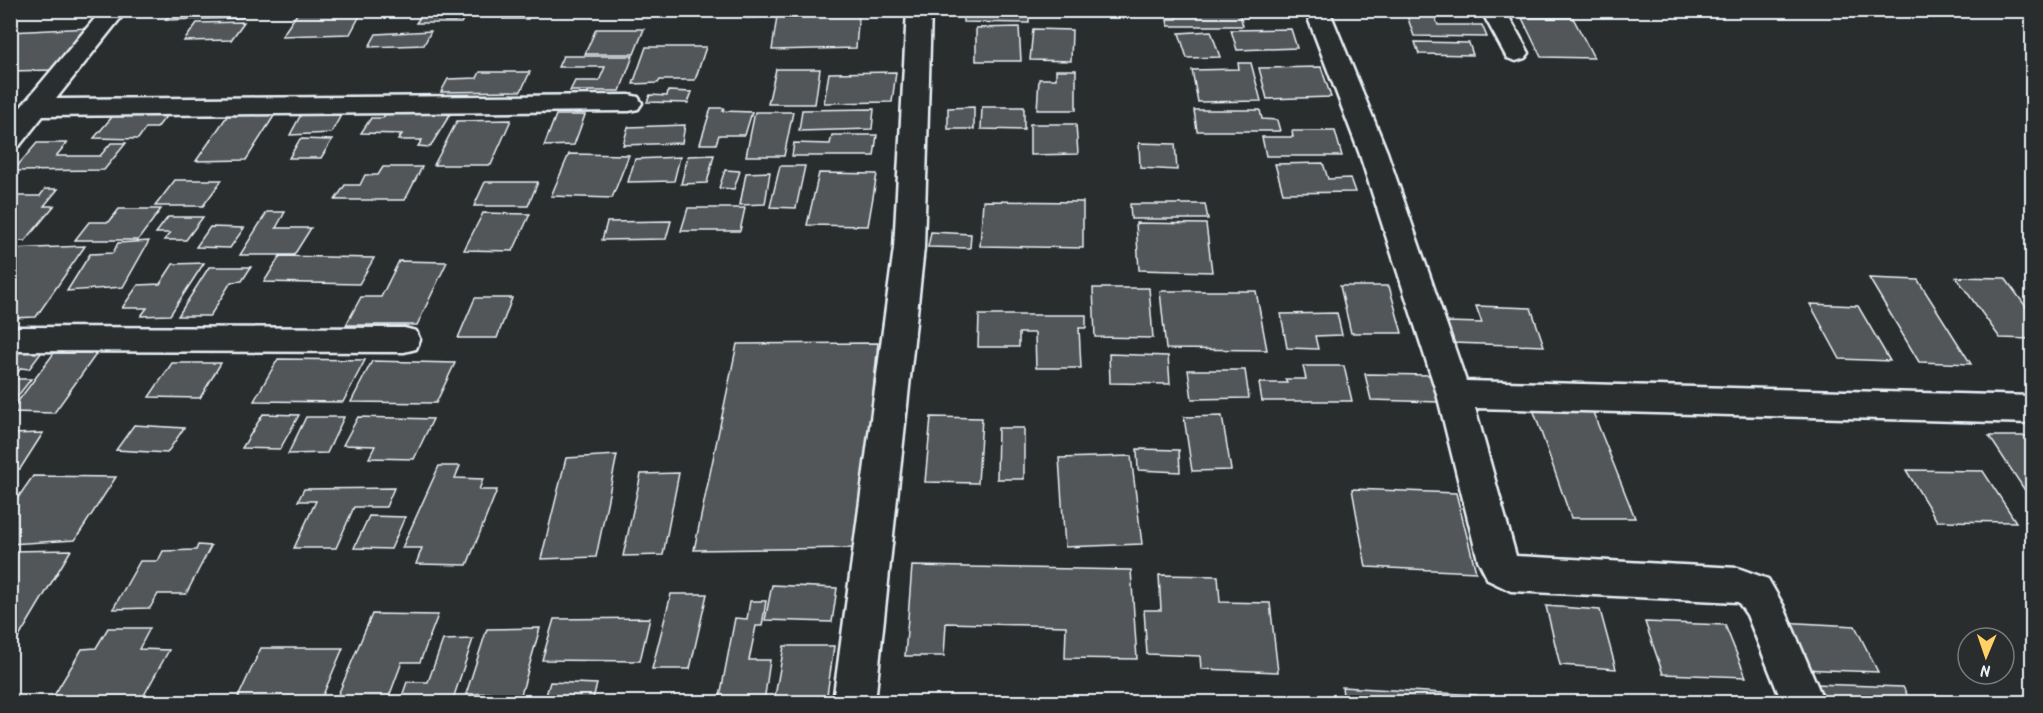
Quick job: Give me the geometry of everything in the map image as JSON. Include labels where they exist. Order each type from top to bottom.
[{"type":"street","points":[[10,139],[115,10]]},
{"type":"street","points":[[854,702],[909,248],[919,10]]},
{"type":"street","points":[[1317,10],[1373,152],[1454,394],[1497,560],[1502,568],[1511,574],[1738,585],[1754,591],[1763,605],[1803,702]]},
{"type":"street","points":[[1493,10],[1516,53]]},
{"type":"street","points":[[36,108],[629,103]]},
{"type":"street","points":[[10,339],[404,340]]},
{"type":"street","points":[[1454,394],[2032,409]]},
{"type":"building","points":[[247,10],[242,18],[165,20],[172,12]]},
{"type":"building","points":[[363,10],[350,34],[282,36],[299,11]]},
{"type":"building","points":[[425,10],[469,10],[461,23],[416,23]]},
{"type":"building","points":[[474,10],[532,10],[528,19],[503,19],[505,14],[473,14]]},
{"type":"building","points":[[737,10],[766,10],[765,17],[746,18],[747,11]]},
{"type":"building","points":[[778,10],[859,10],[856,48],[772,50]]},
{"type":"building","points":[[864,10],[905,10],[905,14],[864,15]]},
{"type":"building","points":[[963,10],[1029,10],[1029,23],[963,22]]},
{"type":"building","points":[[1176,10],[1239,11],[1243,26],[1168,26],[1167,19],[1177,19]]},
{"type":"building","points":[[1405,10],[1432,10],[1438,25],[1482,25],[1487,37],[1414,36]]},
{"type":"building","points":[[1522,18],[1573,18],[1594,58],[1541,57]]},
{"type":"building","points":[[244,22],[231,40],[184,41],[197,23]]},
{"type":"building","points":[[1019,27],[1021,61],[976,61],[976,28]]},
{"type":"building","points":[[89,28],[55,70],[10,71],[10,32]]},
{"type":"building","points":[[596,29],[644,29],[634,54],[585,54]]},
{"type":"building","points":[[1033,29],[1072,30],[1071,61],[1030,60]]},
{"type":"building","points":[[1291,29],[1297,48],[1237,50],[1231,30]]},
{"type":"building","points":[[431,31],[424,45],[369,47],[376,34]]},
{"type":"building","points":[[1211,31],[1220,57],[1187,58],[1179,33]]},
{"type":"building","points":[[1415,42],[1469,43],[1473,55],[1419,54]]},
{"type":"building","points":[[646,47],[706,47],[695,80],[660,80],[658,83],[633,84]]},
{"type":"building","points":[[563,56],[633,56],[620,91],[570,91],[575,81],[599,81],[605,67],[558,67]]},
{"type":"building","points":[[1238,63],[1251,63],[1261,101],[1198,102],[1192,70],[1239,69]]},
{"type":"building","points":[[1321,67],[1331,97],[1267,99],[1259,68]]},
{"type":"building","points":[[776,69],[820,69],[815,104],[768,104]]},
{"type":"building","points":[[1056,70],[1076,70],[1076,110],[1037,110],[1039,79],[1056,79]]},
{"type":"building","points":[[480,72],[530,72],[521,91],[441,92],[448,79],[477,78]]},
{"type":"building","points":[[896,72],[892,102],[824,103],[829,73]]},
{"type":"building","points":[[668,91],[692,92],[688,103],[647,102],[650,95],[667,96]]},
{"type":"building","points":[[390,107],[454,108],[430,147],[418,146],[422,140],[398,140],[402,134],[361,133],[371,118],[383,118]]},
{"type":"building","points":[[974,107],[974,129],[948,129],[948,108]]},
{"type":"building","points":[[982,107],[1024,107],[1024,130],[981,129]]},
{"type":"building","points":[[279,108],[246,160],[196,161],[232,109]]},
{"type":"building","points":[[345,108],[331,133],[290,135],[304,109]]},
{"type":"building","points":[[711,108],[724,108],[723,111],[752,112],[745,135],[719,135],[716,144],[700,144]]},
{"type":"building","points":[[874,109],[872,129],[799,131],[802,110]]},
{"type":"building","points":[[118,110],[144,110],[140,115],[167,115],[157,128],[146,128],[138,139],[94,138]]},
{"type":"building","points":[[1194,110],[1260,110],[1262,119],[1277,120],[1280,131],[1197,131]]},
{"type":"building","points":[[755,112],[793,112],[784,156],[746,156]]},
{"type":"building","points":[[556,115],[585,115],[574,145],[544,146]]},
{"type":"building","points":[[511,120],[491,165],[434,165],[457,121]]},
{"type":"building","points":[[1030,124],[1076,124],[1078,154],[1030,155]]},
{"type":"building","points":[[685,125],[682,143],[623,145],[628,127]]},
{"type":"building","points":[[1292,131],[1335,131],[1342,156],[1266,156],[1262,137],[1293,137]]},
{"type":"building","points":[[832,135],[877,135],[874,156],[792,156],[794,143],[830,144]]},
{"type":"building","points":[[300,139],[332,140],[321,158],[289,158]]},
{"type":"building","points":[[37,143],[67,143],[56,156],[100,156],[111,143],[126,143],[104,170],[13,171]]},
{"type":"building","points":[[1139,143],[1175,144],[1177,170],[1140,168]]},
{"type":"building","points":[[569,154],[629,155],[612,198],[551,196]]},
{"type":"building","points":[[714,155],[707,183],[681,184],[688,156]]},
{"type":"building","points":[[680,157],[674,181],[628,182],[635,159]]},
{"type":"building","points":[[1323,163],[1328,179],[1350,178],[1355,192],[1283,193],[1275,164]]},
{"type":"building","points":[[780,166],[805,166],[796,208],[770,207]]},
{"type":"building","points":[[383,167],[422,167],[405,200],[335,200],[345,185],[360,185],[365,175],[378,175]]},
{"type":"building","points":[[725,170],[740,171],[734,189],[719,188]]},
{"type":"building","points":[[770,172],[765,204],[740,205],[746,173]]},
{"type":"building","points":[[819,173],[877,174],[868,226],[807,225]]},
{"type":"building","points":[[175,180],[222,180],[203,206],[155,206]]},
{"type":"building","points":[[485,182],[538,182],[528,206],[474,206]]},
{"type":"building","points":[[45,189],[58,189],[44,206],[54,206],[25,241],[10,241],[10,199],[13,196],[40,196]]},
{"type":"building","points":[[983,201],[1083,202],[1083,248],[980,246]]},
{"type":"building","points":[[1130,204],[1205,204],[1208,219],[1131,219]]},
{"type":"building","points":[[688,208],[745,208],[740,231],[681,231]]},
{"type":"building","points":[[119,209],[161,209],[138,240],[75,240],[89,222],[109,222]]},
{"type":"building","points":[[267,212],[285,212],[276,228],[311,228],[294,255],[240,255]]},
{"type":"building","points":[[483,213],[530,214],[513,251],[464,250]]},
{"type":"building","points":[[168,217],[203,217],[186,240],[164,240],[170,233],[156,233]]},
{"type":"building","points":[[671,221],[666,239],[602,240],[607,222]]},
{"type":"building","points":[[1136,223],[1206,224],[1212,272],[1139,270]]},
{"type":"building","points":[[210,227],[244,228],[230,248],[196,247]]},
{"type":"building","points":[[931,232],[971,234],[970,248],[928,247]]},
{"type":"building","points":[[149,241],[123,287],[67,291],[90,254],[113,253],[118,243]]},
{"type":"building","points":[[85,246],[36,317],[10,318],[10,249]]},
{"type":"building","points":[[280,256],[374,258],[359,284],[264,282]]},
{"type":"building","points":[[399,261],[447,262],[417,325],[346,325],[361,297],[381,297]]},
{"type":"building","points":[[204,263],[170,315],[141,316],[147,308],[122,308],[138,285],[160,284],[173,264]]},
{"type":"building","points":[[209,267],[251,267],[242,281],[231,282],[210,316],[178,316]]},
{"type":"building","points":[[1956,277],[2005,278],[2032,315],[2032,339],[2000,338]]},
{"type":"building","points":[[1869,278],[1918,280],[1971,364],[1919,362]]},
{"type":"building","points":[[1340,286],[1389,286],[1402,333],[1351,333]]},
{"type":"building","points":[[1093,288],[1149,288],[1153,338],[1095,337]]},
{"type":"building","points":[[1160,291],[1256,291],[1267,350],[1166,349]]},
{"type":"building","points":[[475,298],[512,298],[497,338],[458,338]]},
{"type":"building","points":[[1810,304],[1858,306],[1890,361],[1840,359]]},
{"type":"building","points":[[1476,306],[1531,308],[1544,346],[1453,343],[1447,322],[1482,323]]},
{"type":"building","points":[[1337,313],[1342,335],[1315,336],[1318,349],[1287,348],[1281,314]]},
{"type":"building","points":[[979,315],[1086,315],[1086,328],[1079,328],[1081,368],[1036,368],[1035,333],[1019,333],[1019,347],[978,347]]},
{"type":"building","points":[[878,343],[857,548],[694,550],[737,344]]},
{"type":"building","points":[[10,349],[44,349],[29,369],[21,368],[13,379],[31,379],[17,397],[10,397]]},
{"type":"building","points":[[54,353],[97,353],[54,413],[10,412]]},
{"type":"building","points":[[1109,354],[1168,356],[1170,384],[1110,383]]},
{"type":"building","points":[[278,359],[365,360],[343,402],[254,401]]},
{"type":"building","points":[[372,361],[455,363],[436,403],[351,402]]},
{"type":"building","points":[[172,363],[221,363],[200,398],[149,397]]},
{"type":"building","points":[[1303,366],[1344,366],[1352,401],[1262,401],[1259,383],[1287,383],[1285,379],[1306,379]]},
{"type":"building","points":[[1188,370],[1245,370],[1249,398],[1192,399]]},
{"type":"building","points":[[1365,374],[1431,375],[1439,402],[1371,400]]},
{"type":"building","points":[[1533,409],[1592,410],[1635,518],[1571,518]]},
{"type":"building","points":[[263,414],[299,415],[280,449],[242,448]]},
{"type":"building","points":[[1222,416],[1231,470],[1192,471],[1184,417]]},
{"type":"building","points":[[306,417],[344,417],[327,453],[288,454]]},
{"type":"building","points":[[358,417],[433,419],[414,459],[369,458],[375,446],[343,445]]},
{"type":"building","points":[[931,417],[982,418],[978,483],[925,482]]},
{"type":"building","points":[[134,425],[184,428],[167,453],[116,450]]},
{"type":"building","points":[[998,428],[1024,428],[1024,479],[997,479]]},
{"type":"building","points":[[43,433],[20,469],[10,470],[10,434]]},
{"type":"building","points":[[1989,436],[2032,436],[2032,501]]},
{"type":"building","points":[[1137,449],[1179,450],[1180,472],[1138,470]]},
{"type":"building","points":[[617,455],[596,557],[541,559],[566,458]]},
{"type":"building","points":[[1131,456],[1142,544],[1065,547],[1059,458]]},
{"type":"building","points":[[439,466],[460,466],[455,478],[483,479],[479,490],[497,490],[467,565],[416,564],[422,548],[402,548]]},
{"type":"building","points":[[1906,470],[1983,471],[2016,522],[1937,521]]},
{"type":"building","points":[[679,473],[663,555],[623,556],[641,474]]},
{"type":"building","points":[[33,476],[116,477],[75,540],[10,544],[10,509]]},
{"type":"building","points":[[394,488],[386,507],[354,507],[336,548],[294,548],[316,501],[298,501],[304,489]]},
{"type":"building","points":[[1352,489],[1456,493],[1476,572],[1366,567]]},
{"type":"building","points":[[369,516],[405,517],[391,549],[354,548]]},
{"type":"building","points":[[198,545],[211,546],[186,594],[158,594],[150,608],[113,609],[140,561],[158,561],[163,551],[196,550]]},
{"type":"building","points":[[71,550],[16,642],[10,642],[10,551]]},
{"type":"building","points":[[912,566],[1131,570],[1137,659],[1065,658],[1066,626],[946,623],[944,656],[905,656]]},
{"type":"building","points":[[1159,575],[1218,576],[1220,602],[1270,603],[1278,672],[1201,669],[1200,656],[1147,654],[1144,610],[1161,610]]},
{"type":"building","points":[[772,585],[837,588],[832,622],[765,620]]},
{"type":"building","points":[[671,594],[707,594],[690,669],[652,669]]},
{"type":"building","points":[[750,601],[766,601],[762,626],[756,626],[749,660],[770,660],[764,702],[719,702],[735,618],[747,619]]},
{"type":"building","points":[[1546,606],[1600,610],[1616,669],[1560,665]]},
{"type":"building","points":[[372,614],[438,615],[420,662],[402,662],[387,702],[335,702]]},
{"type":"building","points":[[650,618],[640,661],[542,660],[554,619]]},
{"type":"building","points":[[1645,622],[1725,625],[1746,677],[1663,674]]},
{"type":"building","points":[[1780,622],[1855,626],[1878,672],[1799,669]]},
{"type":"building","points":[[108,628],[150,628],[139,649],[169,650],[143,697],[53,697],[82,649],[96,648]]},
{"type":"building","points":[[540,628],[519,702],[492,702],[495,693],[466,694],[487,629]]},
{"type":"building","points":[[473,639],[452,702],[400,702],[407,682],[428,682],[443,640]]},
{"type":"building","points":[[784,646],[834,646],[826,702],[774,702]]},
{"type":"building","points":[[261,648],[343,648],[320,702],[236,702]]},
{"type":"building","points":[[550,682],[597,684],[592,702],[544,702]]},
{"type":"building","points":[[1814,684],[1903,687],[1911,702],[1822,702]]},
{"type":"building","points":[[1342,687],[1477,695],[1478,702],[1344,702]]},
{"type":"building","points":[[1588,695],[1694,702],[1590,702]]}]
